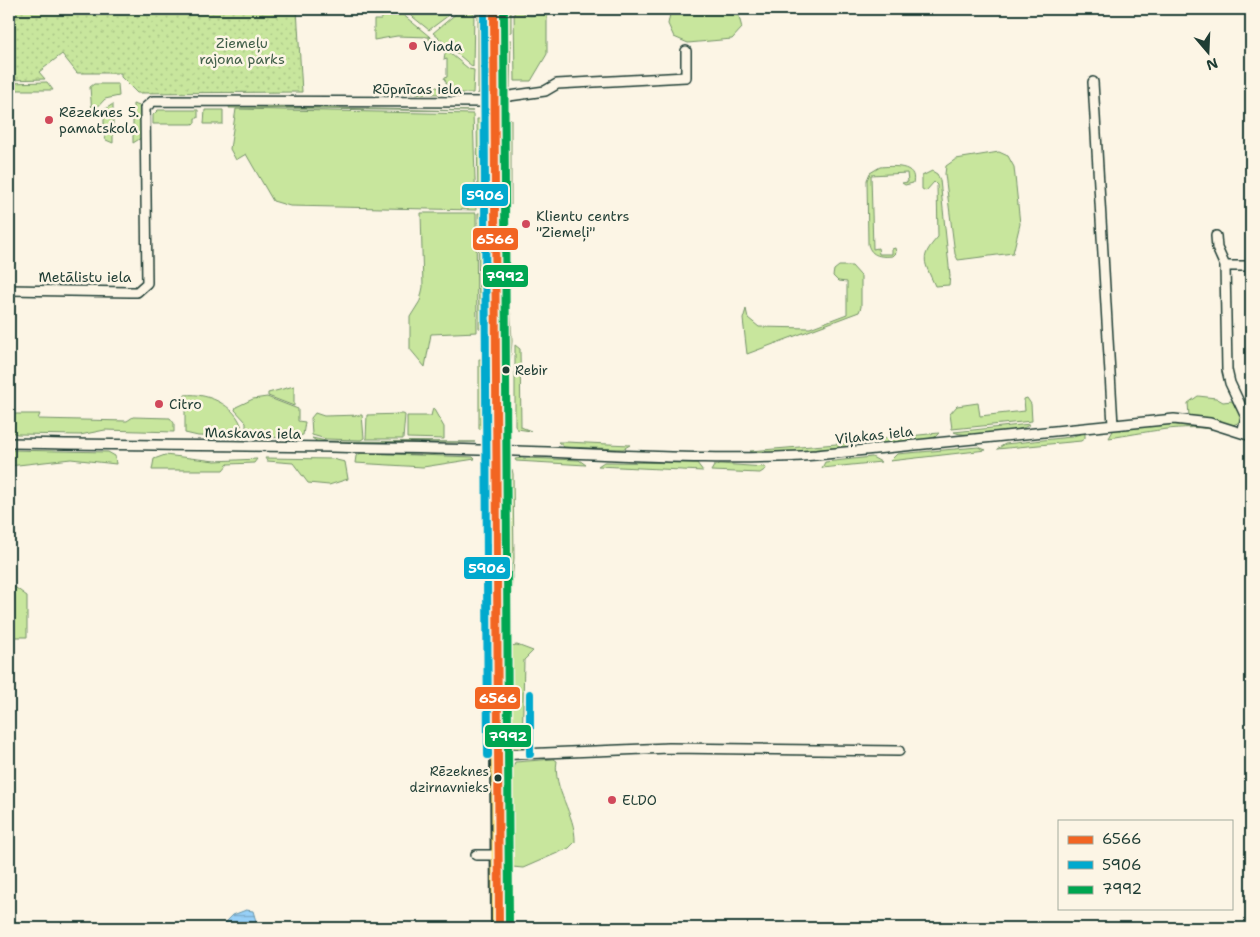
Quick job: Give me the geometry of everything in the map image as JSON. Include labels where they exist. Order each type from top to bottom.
[{"type":"main road","points":[[494,9],[500,928]]},
{"type":"street","name":"Rūpnīcas iela","points":[[148,103],[153,101],[494,102],[502,97],[545,91],[557,84],[686,77],[686,51]]},
{"type":"street","points":[[1093,82],[1113,425]]},
{"type":"street","name":"Metālistu iela","points":[[9,290],[130,292],[142,289],[147,283],[144,108],[148,103]]},
{"type":"street","points":[[1216,236],[1217,248],[1225,266],[1227,370],[1246,417],[1242,432]]},
{"type":"street","points":[[1225,266],[1251,266]]},
{"type":"street","name":"Viļakas iela","points":[[496,451],[708,460],[759,459],[1113,425],[1187,420],[1210,423],[1251,436]]},
{"type":"street","name":"Maskavas iela","points":[[9,443],[496,451]]},
{"type":"street","points":[[498,755],[669,748],[899,751]]},
{"type":"street","points":[[476,855],[499,855]]},
{"type":"green space","name":"Ziemeļu rajona parks","points":[[9,9],[297,9],[302,92],[137,93],[121,77],[121,73],[77,73],[62,54],[39,72],[45,79],[9,80]]},
{"type":"green space","points":[[381,9],[396,9],[435,41],[429,41],[429,37],[397,36],[374,40],[374,20],[381,20]]},
{"type":"green space","points":[[403,9],[457,9],[429,30]]},
{"type":"green space","points":[[478,9],[484,9],[482,83],[478,94]]},
{"type":"green space","points":[[503,9],[511,9],[511,32],[508,33],[508,40],[511,40],[510,88],[503,82]]},
{"type":"green space","points":[[514,9],[520,9],[523,13],[530,16],[547,9],[547,54],[531,81],[515,81]]},
{"type":"green space","points":[[671,9],[737,9],[742,28],[732,39],[688,43],[674,37],[668,24]]},
{"type":"green space","points":[[458,12],[474,13],[473,67],[433,33]]},
{"type":"green space","points":[[438,43],[469,69],[474,70],[473,93],[451,93],[444,78],[447,77],[447,59],[444,60],[445,53]]},
{"type":"green space","points":[[47,82],[53,90],[9,90],[9,83]]},
{"type":"green space","points":[[94,84],[118,84],[119,96],[105,99],[92,113],[90,87]]},
{"type":"green space","points":[[386,86],[434,86],[439,88],[441,94],[381,93]]},
{"type":"green space","points":[[113,104],[113,143],[106,140],[104,135],[104,110]]},
{"type":"green space","points":[[133,104],[140,106],[141,138],[133,143]]},
{"type":"green space","points":[[230,106],[473,111],[229,108]]},
{"type":"green space","points":[[236,109],[473,114],[476,210],[290,206],[273,201],[246,154],[236,160],[230,149]]},
{"type":"green space","points":[[158,110],[198,110],[198,118],[195,118],[195,123],[192,124],[153,124],[153,115]]},
{"type":"green space","points":[[205,110],[223,110],[223,124],[204,124]]},
{"type":"green space","points":[[507,118],[511,119],[511,205],[504,197]]},
{"type":"green space","points":[[477,119],[484,119],[485,198],[484,203],[478,207]]},
{"type":"green space","points":[[999,152],[1008,156],[1014,167],[1020,224],[1013,253],[958,260],[955,254],[945,174],[946,166],[956,159]]},
{"type":"green space","points":[[891,166],[908,169],[914,177],[913,183],[905,185],[902,183],[908,182],[907,173],[871,175],[873,249],[878,248],[879,254],[892,254],[892,249],[895,248],[896,253],[893,256],[874,254],[868,244],[867,180],[870,173],[880,167]]},
{"type":"green space","points":[[932,171],[937,174],[940,180],[950,276],[949,285],[935,286],[925,260],[928,250],[938,237],[937,185],[934,182],[926,191],[922,189],[922,176]]},
{"type":"green space","points":[[421,213],[476,213],[477,332],[431,334],[425,367],[410,349],[410,317],[420,301],[423,287]]},
{"type":"green space","points":[[478,213],[483,213],[486,219],[487,293],[483,329],[479,328]]},
{"type":"green space","points":[[839,266],[852,266],[861,276],[861,307],[859,312],[747,354],[743,319],[746,309],[748,318],[759,327],[810,328],[847,314],[847,282],[838,281],[833,276],[834,270]]},
{"type":"green space","points":[[506,300],[510,301],[512,341],[510,367],[505,344],[504,305]]},
{"type":"green space","points":[[515,345],[520,349],[521,427],[531,431],[517,429],[515,426]]},
{"type":"green space","points":[[479,359],[482,359],[485,387],[485,430],[479,429]]},
{"type":"green space","points":[[294,386],[294,406],[268,396],[268,393]]},
{"type":"green space","points":[[185,395],[204,396],[223,404],[237,417],[243,435],[241,437],[198,436],[185,433]]},
{"type":"green space","points":[[1198,396],[1216,398],[1223,402],[1232,401],[1241,417],[1240,422],[1233,425],[1189,416],[1188,403]]},
{"type":"green space","points":[[267,397],[298,409],[298,421],[305,422],[303,435],[286,438],[246,436],[246,422],[235,410],[236,407],[253,399]]},
{"type":"green space","points":[[1027,398],[1031,404],[1032,421],[952,429],[950,414],[957,406],[978,403],[980,416],[1025,411],[1024,399]]},
{"type":"green space","points":[[433,408],[444,427],[444,439],[407,438],[407,416],[431,416]]},
{"type":"green space","points":[[315,413],[324,416],[362,415],[364,438],[361,440],[326,439],[312,435],[311,418]]},
{"type":"green space","points":[[9,414],[40,414],[38,419],[127,421],[133,417],[170,418],[174,423],[174,432],[105,430],[80,435],[17,434],[9,431]]},
{"type":"green space","points":[[367,415],[405,415],[403,439],[366,439]]},
{"type":"green space","points":[[1030,424],[1016,430],[993,434],[969,435],[954,432]]},
{"type":"green space","points":[[1170,424],[1203,428],[1164,429],[1109,438],[1114,429]]},
{"type":"green space","points":[[1085,432],[1085,438],[1081,441],[997,449],[1005,444],[1071,437]]},
{"type":"green space","points":[[939,433],[935,437],[927,439],[865,445],[860,441]]},
{"type":"green space","points":[[312,438],[326,441],[475,442],[319,443]]},
{"type":"green space","points":[[558,442],[630,445],[623,449],[564,447]]},
{"type":"green space","points":[[849,443],[845,447],[758,455],[750,451]]},
{"type":"green space","points":[[978,447],[986,450],[890,461],[897,454]]},
{"type":"green space","points":[[9,450],[108,452],[115,456],[116,464],[71,459],[9,466]]},
{"type":"green space","points":[[361,453],[473,457],[475,459],[423,467],[355,463],[356,456]]},
{"type":"green space","points":[[165,455],[215,461],[257,459],[254,463],[228,464],[223,470],[152,470],[154,459]]},
{"type":"green space","points":[[872,457],[881,462],[822,468],[825,462]]},
{"type":"green space","points":[[265,458],[332,459],[345,462],[348,479],[329,485],[308,483],[293,463],[267,461]]},
{"type":"green space","points":[[515,459],[579,460],[586,465],[516,461]]},
{"type":"green space","points":[[604,462],[697,463],[703,471],[598,466]]},
{"type":"green space","points":[[720,464],[765,467],[766,469],[760,473],[711,471],[714,466]]},
{"type":"green space","points":[[508,468],[512,469],[513,474],[514,558],[508,634],[505,623]]},
{"type":"green space","points":[[485,470],[489,567],[490,747],[485,753],[483,471]]},
{"type":"green space","points":[[9,583],[27,596],[27,637],[9,637]]},
{"type":"green space","points":[[517,645],[533,651],[524,660],[522,748],[515,751],[511,739],[510,646]]},
{"type":"green space","points":[[554,759],[557,761],[558,782],[572,821],[575,842],[569,848],[523,868],[512,867],[511,774],[515,762]]},
{"type":"water","points":[[246,910],[253,911],[258,928],[225,928],[225,923],[233,915]]},
{"type":"transit line","name":"5906","points":[[484,9],[488,755]]},
{"type":"transit line","name":"6566","points":[[494,9],[499,928]]},
{"type":"transit line","name":"7992","points":[[504,9],[509,928]]},
{"type":"transit line","name":"5906","points":[[530,694],[530,754]]},
{"type":"place","name":"Viada","points":[[413,46]]},
{"type":"place","name":"Rēzeknes 5. pamatskola","points":[[49,120]]},
{"type":"place","name":"Klientu centrs \"Ziemeļi\"","points":[[526,224]]},
{"type":"place","name":"Rebir","points":[[506,370]]},
{"type":"place","name":"Citro","points":[[159,404]]},
{"type":"place","name":"Rēzeknes dzirnavnieks","points":[[498,778]]},
{"type":"place","name":"ELDO","points":[[612,800]]}]
